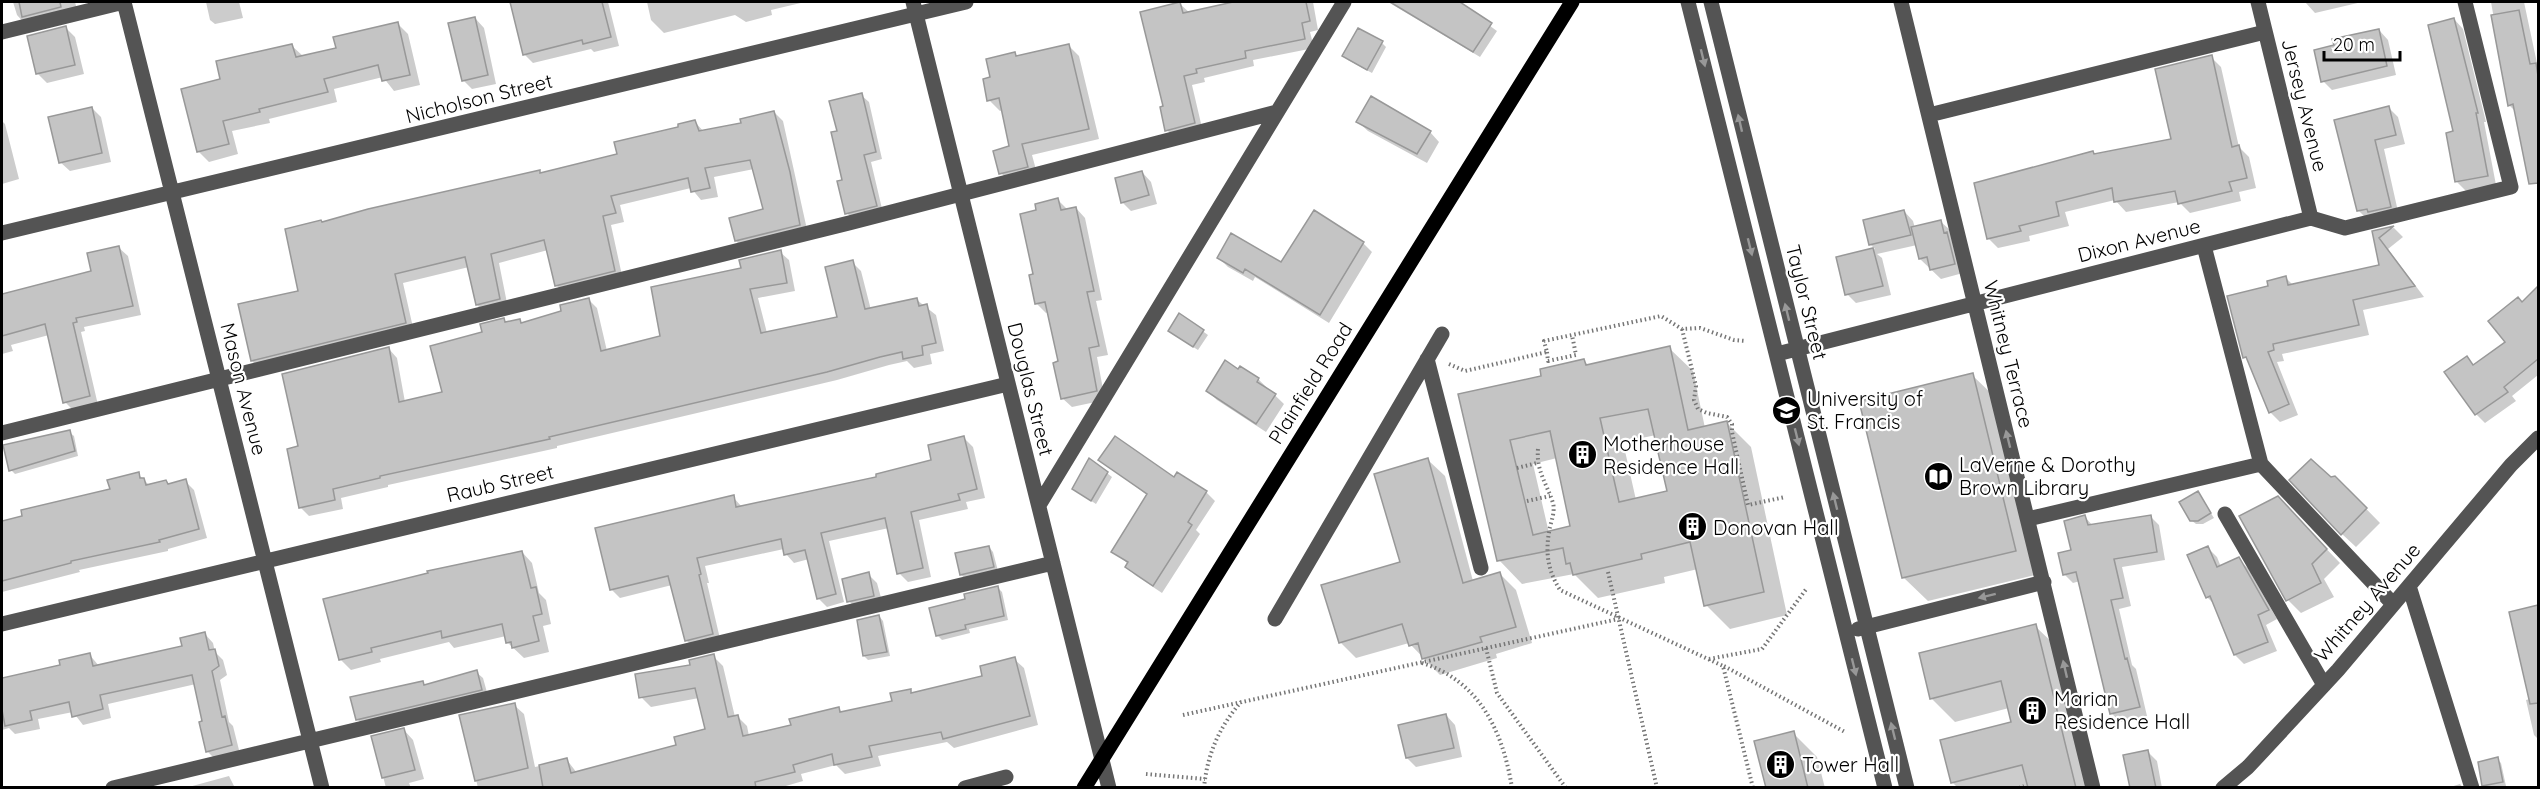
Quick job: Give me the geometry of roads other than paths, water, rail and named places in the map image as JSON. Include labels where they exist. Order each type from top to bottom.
[{"type":"main road","name":"Plainfield Road","points":[[1084,788],[1572,2]]},
{"type":"street","points":[[2,32],[124,2]]},
{"type":"street","name":"Mason Avenue","points":[[124,2],[322,788]]},
{"type":"street","name":"Nicholson Street","points":[[2,233],[172,193],[914,8],[966,2]]},
{"type":"street","points":[[1039,505],[1344,2]]},
{"type":"street","points":[[1688,2],[1885,788]]},
{"type":"street","name":"Taylor Street","points":[[1711,2],[1907,788]]},
{"type":"street","name":"Whitney Terrace","points":[[1901,2],[2093,788]]},
{"type":"street","name":"Jersey Avenue","points":[[2258,2],[2311,219]]},
{"type":"street","name":"Dixon Avenue","points":[[1777,354],[2311,219],[2344,228],[2511,186],[2464,2]]},
{"type":"street","name":"Douglas Street","points":[[914,8],[1109,788]]},
{"type":"street","points":[[1929,115],[2265,32]]},
{"type":"street","points":[[2,433],[960,194],[1277,112]]},
{"type":"street","points":[[2204,246],[2261,464],[2394,604]]},
{"type":"street","points":[[1275,619],[1442,334]]},
{"type":"street","points":[[1428,357],[1481,568]]},
{"type":"street","name":"Raub Street","points":[[2,624],[1008,384]]},
{"type":"street","name":"Whitney Avenue","points":[[2223,788],[2248,767],[2324,685],[2511,465],[2538,438]]},
{"type":"street","points":[[2028,519],[2261,464]]},
{"type":"street","points":[[2225,514],[2324,685]]},
{"type":"street","points":[[113,788],[1053,563]]},
{"type":"street","points":[[1845,632],[2044,582]]},
{"type":"street","points":[[2409,586],[2472,788]]},
{"type":"street","points":[[965,788],[1006,777]]},
{"type":"place","name":"University of St. Francis","points":[[1786,410]]},
{"type":"place","name":"Motherhouse Residence Hall","points":[[1582,455]]},
{"type":"place","name":"LaVerne & Dorothy Brown Library","points":[[1938,476]]},
{"type":"place","name":"Donovan Hall","points":[[1692,527]]},
{"type":"place","name":"Marian Residence Hall","points":[[2033,710]]},
{"type":"place","name":"Tower Hall","points":[[1781,764]]}]
